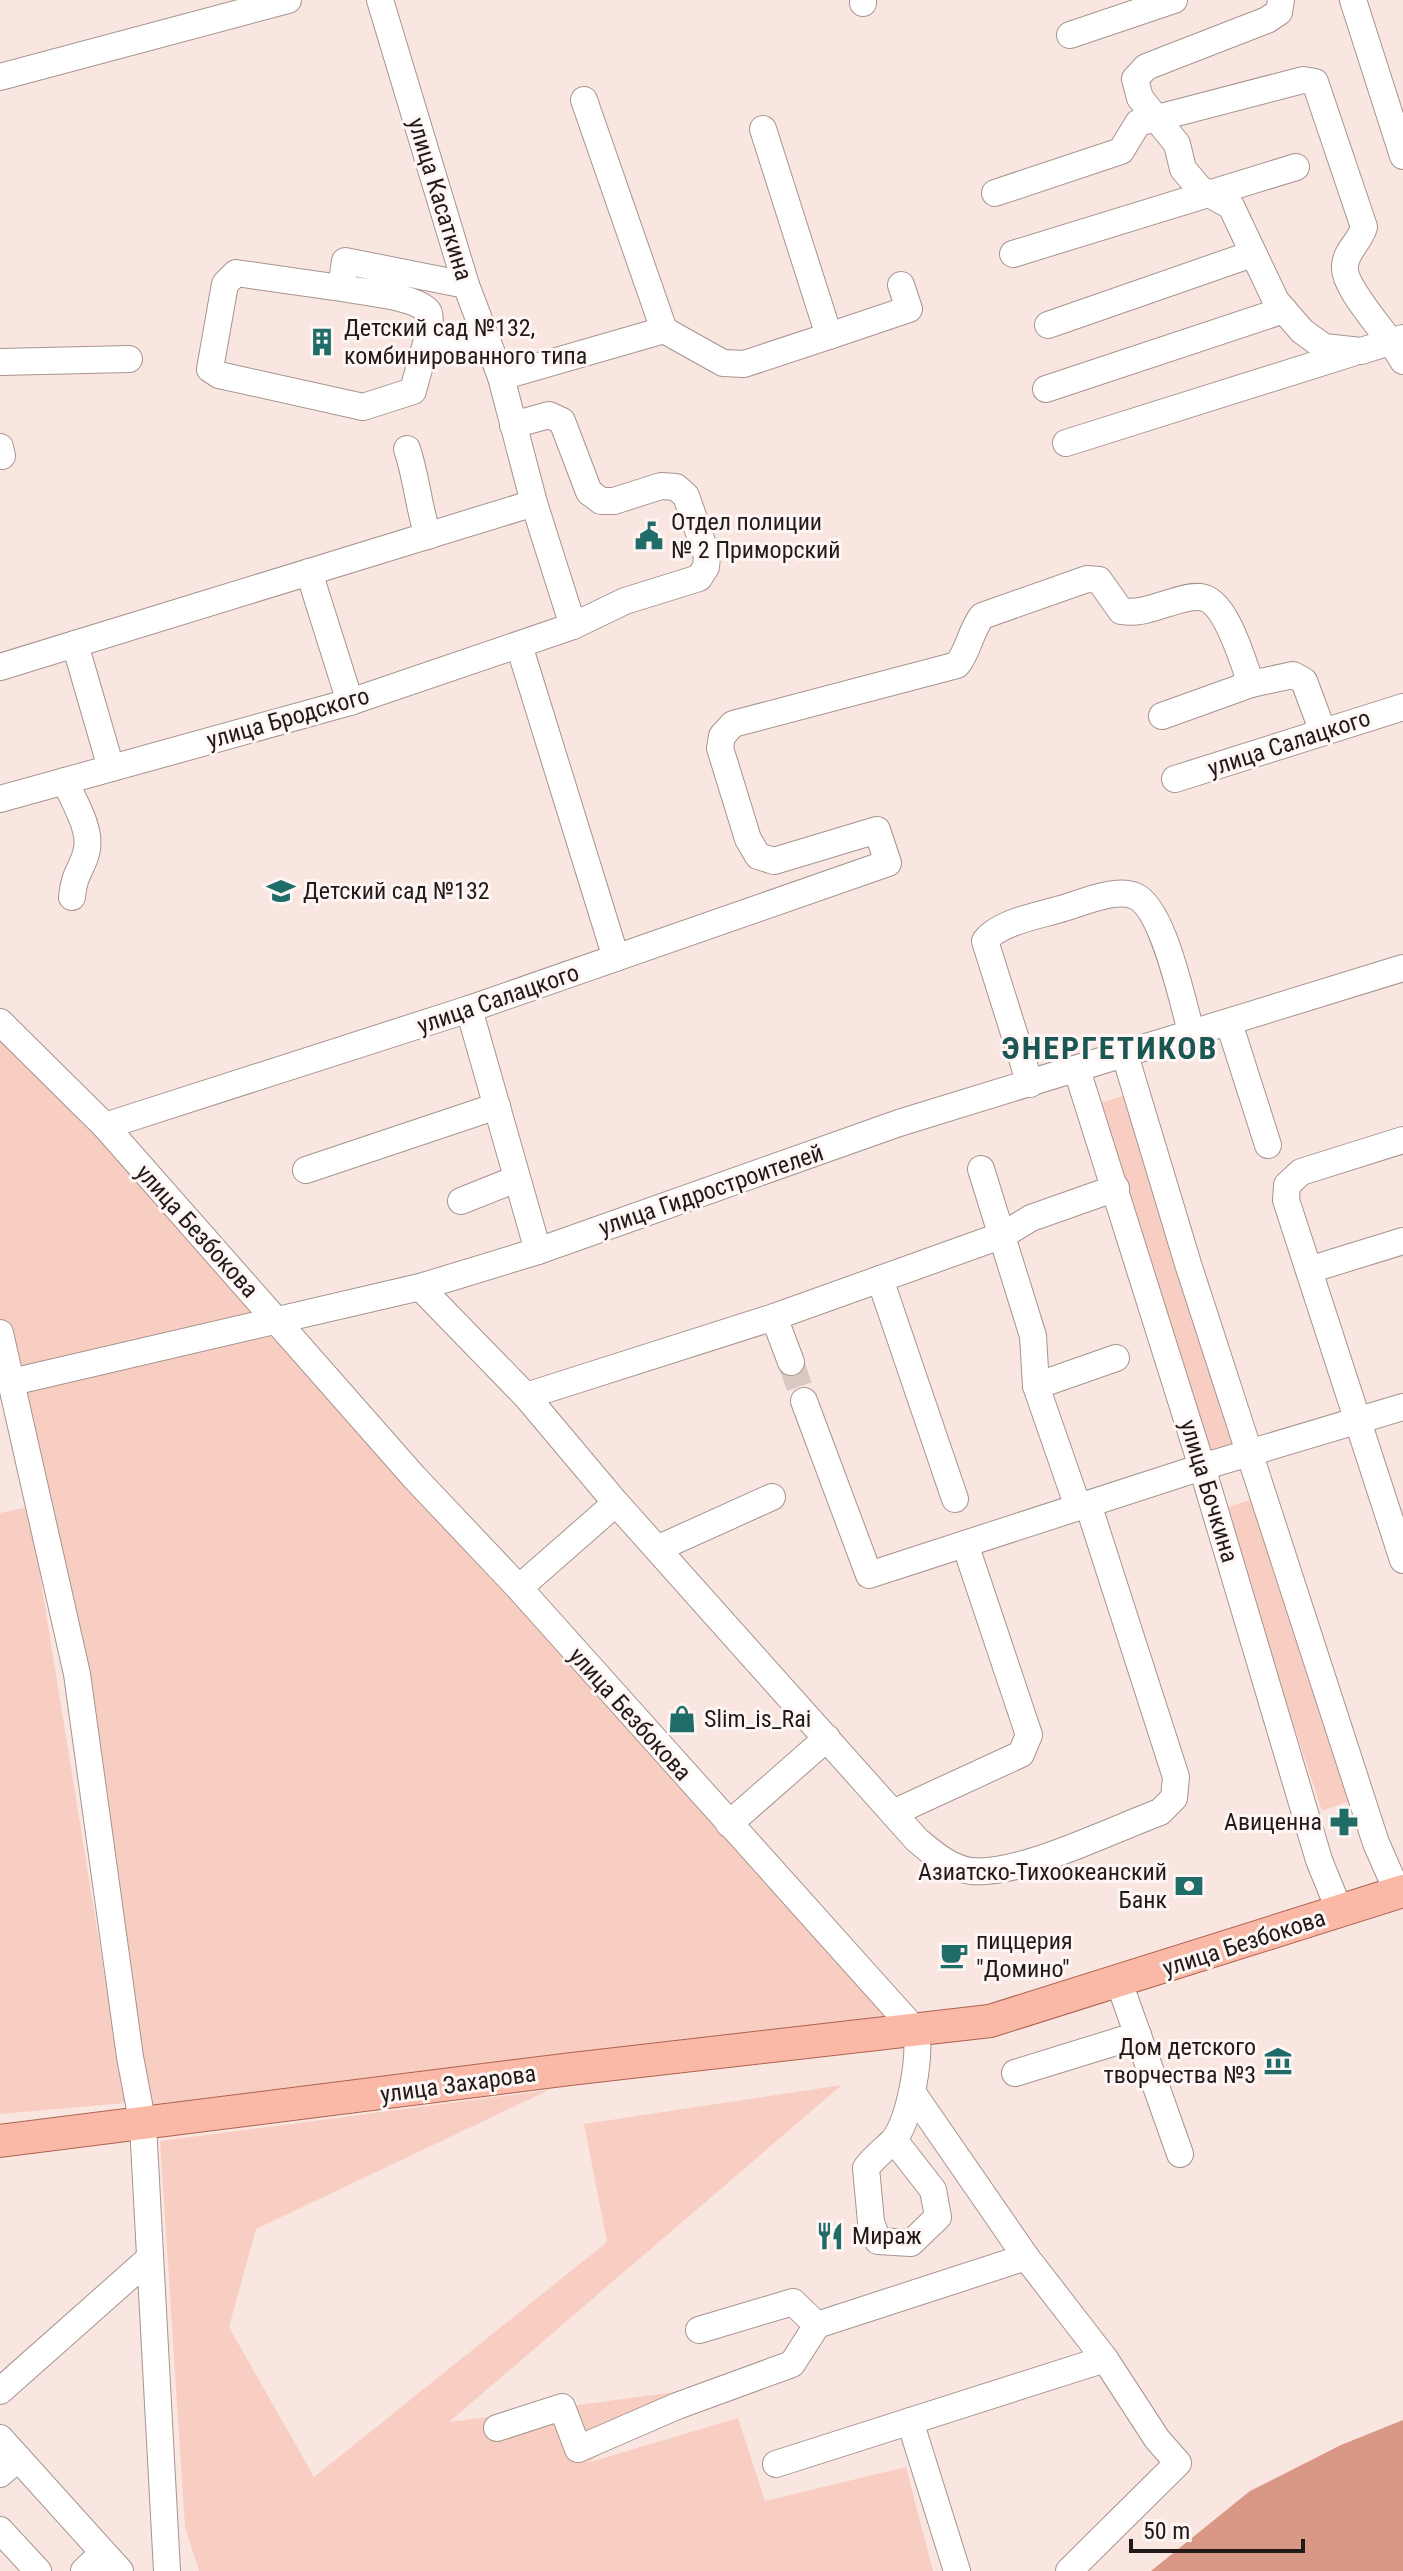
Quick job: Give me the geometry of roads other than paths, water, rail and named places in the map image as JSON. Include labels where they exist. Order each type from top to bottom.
[{"type":"main road","name":"улица Безбокова","points":[[916,2031],[990,2021],[1400,1892]]},
{"type":"main road","name":"улица Захарова","points":[[0,2141],[571,2069],[916,2031]]},
{"type":"main road","points":[[0,2122],[92,2115],[143,2125]]},
{"type":"street","points":[[0,77],[288,0]]},
{"type":"street","name":"улица Касаткина","points":[[380,0],[466,285],[501,377],[534,503],[573,626]]},
{"type":"street","points":[[1070,35],[1174,0]]},
{"type":"street","points":[[1281,0],[1279,12],[1267,20],[1146,67],[1135,79],[1140,98],[1177,144],[1183,169],[1200,189],[1231,206],[1252,254],[1284,310],[1302,331],[1324,347],[1361,351]]},
{"type":"street","points":[[1353,0],[1403,156]]},
{"type":"street","points":[[995,193],[1121,151],[1138,123],[1303,80],[1315,82],[1364,227],[1360,242],[1345,263],[1345,278],[1400,347]]},
{"type":"street","points":[[584,100],[664,330],[723,363],[744,364],[909,309],[901,285]]},
{"type":"street","points":[[763,129],[829,336]]},
{"type":"street","points":[[1013,254],[1296,167]]},
{"type":"street","points":[[1048,325],[1252,254]]},
{"type":"street","points":[[341,288],[345,261],[466,285]]},
{"type":"street","points":[[236,273],[341,288],[415,302],[427,309],[430,315],[413,391],[363,407],[219,375],[210,369],[225,284],[236,273]]},
{"type":"street","points":[[1046,389],[1284,310]]},
{"type":"street","points":[[501,377],[664,330]]},
{"type":"street","points":[[422,355],[487,341]]},
{"type":"street","points":[[1066,443],[1361,351],[1400,347]]},
{"type":"street","points":[[0,362],[129,359]]},
{"type":"street","name":"улица Бродского","points":[[0,799],[350,702],[573,626],[625,601],[699,578],[706,567],[707,556],[686,496],[676,487],[661,486],[614,501],[601,501],[589,492],[562,421],[549,415],[513,425]]},
{"type":"street","points":[[407,449],[419,485],[416,496],[428,536]]},
{"type":"street","points":[[0,667],[534,503]]},
{"type":"street","points":[[309,572],[350,702]]},
{"type":"street","name":"улица Салацкого","points":[[105,1126],[469,1009],[888,863],[877,830],[774,861],[758,856],[748,839],[720,748],[722,736],[733,724],[957,665],[965,655],[972,630],[982,616],[1087,579],[1099,580],[1121,611],[1136,614],[1202,596],[1213,603],[1226,620],[1251,684]]},
{"type":"street","points":[[75,644],[111,768]]},
{"type":"street","points":[[519,645],[616,958]]},
{"type":"street","points":[[1162,716],[1251,684],[1293,675],[1304,681],[1323,732]]},
{"type":"street","name":"улица Салацкого","points":[[1175,779],[1403,707]]},
{"type":"street","points":[[65,781],[82,821],[88,847],[73,875],[72,897]]},
{"type":"street","points":[[1030,1084],[985,941],[990,935],[1029,918],[1115,894],[1135,896],[1152,911],[1162,935],[1192,1035]]},
{"type":"street","name":"улица Гидростроителей","points":[[12,1382],[420,1287],[538,1251],[899,1123],[1403,968]]},
{"type":"street","points":[[469,1009],[538,1251]]},
{"type":"street","name":"улица Безбокова","points":[[0,1022],[105,1126],[414,1477],[519,1588],[916,2031]]},
{"type":"street","points":[[1229,1023],[1268,1145]]},
{"type":"street","name":"улица Бочкина","points":[[1125,1055],[1376,1843],[1400,1892]]},
{"type":"street","name":"улица Бочкина","points":[[1077,1070],[1202,1467],[1319,1860],[1340,1912]]},
{"type":"street","points":[[306,1170],[497,1106]]},
{"type":"street","points":[[1403,1140],[1301,1172],[1287,1185],[1286,1200],[1356,1421],[1399,1532],[1403,1560]]},
{"type":"street","points":[[420,1287],[526,1396],[616,1503],[917,1840],[947,1863],[970,1871],[1008,1869],[1160,1812],[1174,1798],[1176,1777],[1083,1506],[1036,1386],[1033,1336],[981,1169]]},
{"type":"street","points":[[461,1201],[516,1179]]},
{"type":"street","points":[[526,1396],[774,1317],[1003,1235],[1031,1218],[1116,1188]]},
{"type":"street","points":[[1309,1270],[1403,1241]]},
{"type":"street","points":[[880,1279],[955,1499]]},
{"type":"street","points":[[774,1317],[791,1362]]},
{"type":"street","points":[[0,1333],[77,1674],[130,2057],[143,2125],[167,2571]]},
{"type":"street","points":[[1036,1386],[1116,1358]]},
{"type":"street","points":[[804,1401],[869,1575],[1202,1467],[1403,1407]]},
{"type":"street","points":[[659,1548],[772,1497]]},
{"type":"street","points":[[519,1588],[616,1503]]},
{"type":"street","points":[[893,1813],[1021,1754],[1029,1735],[965,1544]]},
{"type":"street","points":[[729,1824],[827,1738]]},
{"type":"street","points":[[1119,1982],[1180,2154]]},
{"type":"street","points":[[894,2140],[912,2092],[920,2050],[916,2031]]},
{"type":"street","points":[[1015,2073],[1138,2035]]},
{"type":"street","points":[[912,2092],[1026,2257],[1105,2359],[1157,2439],[1178,2463],[1069,2571]]},
{"type":"street","points":[[497,2428],[562,2407],[578,2449],[677,2406],[792,2364],[817,2325],[1026,2257]]},
{"type":"street","points":[[0,2391],[150,2258]]},
{"type":"street","points":[[699,2330],[793,2302],[817,2325]]},
{"type":"street","points":[[776,2464],[1105,2359]]},
{"type":"street","points":[[910,2421],[957,2571]]},
{"type":"street","points":[[0,2438],[9,2466],[111,2562],[84,2571]]},
{"type":"street","points":[[0,2530],[38,2571]]},
{"type":"tunnel","points":[[791,1362],[804,1401]]},
{"type":"place","name":"Детский сад №132, комбинированного типа","points":[[322,342]]},
{"type":"place","name":"Отдел полиции № 2 Приморский","points":[[649,536]]},
{"type":"place","name":"Детский сад №132","points":[[281,891]]},
{"type":"place","name":"Slim_is_Rai","points":[[682,1719]]},
{"type":"place","name":"Авиценна","points":[[1344,1822]]},
{"type":"place","name":"Азиатско-Тихоокеанский Банк","points":[[1189,1886]]},
{"type":"place","name":"пиццерия \"Домино\"","points":[[954,1955]]},
{"type":"place","name":"Дом детского творчества №3","points":[[1278,2061]]},
{"type":"place","name":"Мираж","points":[[830,2236]]},
{"type":"district","name":"ЭНЕРГЕТИКОВ","points":[[1110,1048]]}]
